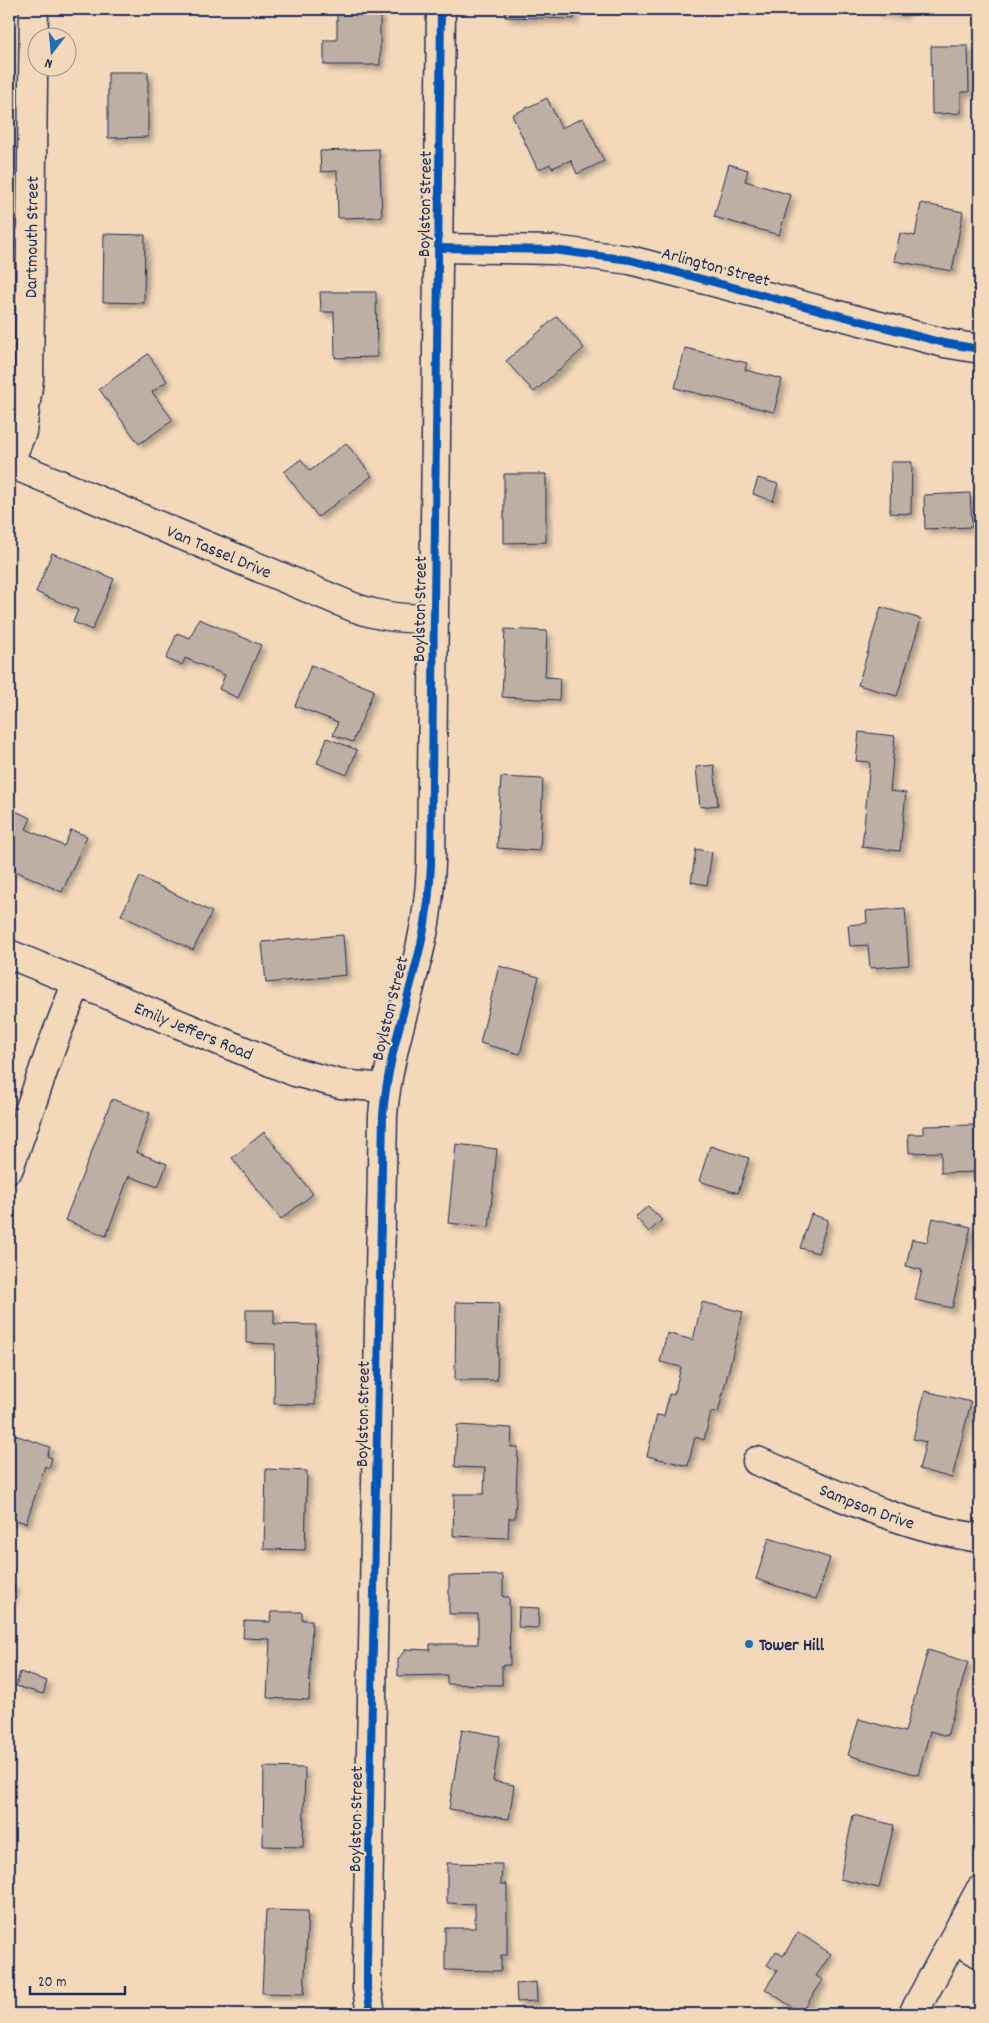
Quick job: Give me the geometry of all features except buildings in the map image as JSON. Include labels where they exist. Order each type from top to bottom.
[{"type":"street","name":"Dartmouth Street","points":[[9,463],[22,432],[30,379],[34,9]]},
{"type":"street","name":"Boylston Street","points":[[371,2014],[367,1963],[382,1148],[385,1088],[394,1044],[421,944],[430,891],[441,9]]},
{"type":"street","name":"Arlington Street","points":[[438,248],[553,250],[630,260],[944,343],[980,349]]},
{"type":"street","name":"Van Tassel Drive","points":[[9,463],[353,607],[376,615],[401,619],[434,619]]},
{"type":"street","name":"Emily Jeffers Road","points":[[9,954],[295,1072],[340,1084],[385,1088]]},
{"type":"street","points":[[9,1168],[53,1043],[77,982]]},
{"type":"street","name":"Sampson Drive","points":[[757,1461],[861,1505],[892,1516],[919,1525],[980,1538]]},
{"type":"street","points":[[913,2014],[980,1890]]},
{"type":"street","points":[[955,1939],[980,1954]]},
{"type":"cycle path","points":[[371,2014],[367,1989],[367,1963],[383,1115],[389,1071],[423,934],[428,904],[431,864],[441,9]]},
{"type":"cycle path","points":[[438,248],[553,250],[630,260],[944,343],[980,349]]},
{"type":"place","name":"Tower Hill","points":[[749,1644]]}]
